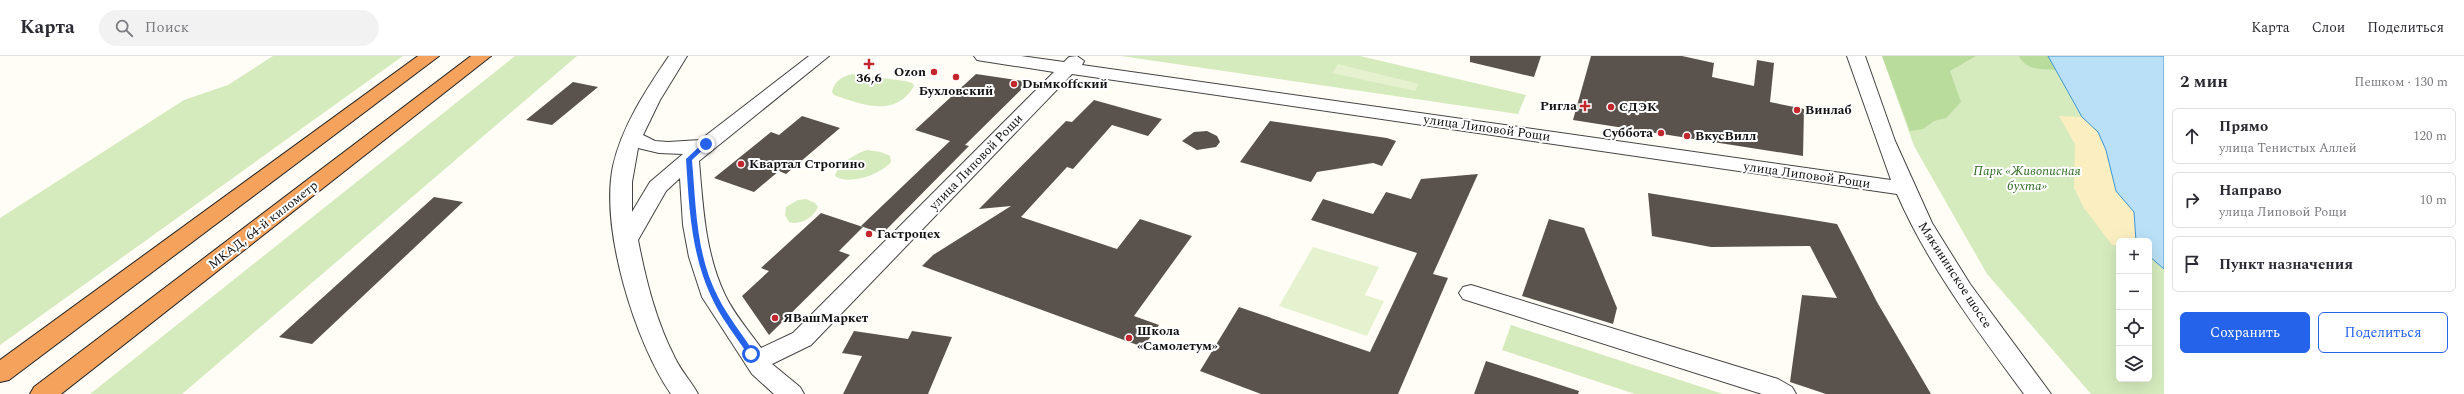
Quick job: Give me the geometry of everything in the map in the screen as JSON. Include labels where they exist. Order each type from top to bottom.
[{"type":"highway","points":[[0,373],[430,56]]},
{"type":"highway","name":"МКАД, 64-й километр","points":[[43,394],[482,56]]},
{"type":"street","points":[[678,56],[645,110],[634,138],[621,181],[620,210],[636,289],[653,340],[685,394]]},
{"type":"street","points":[[627,240],[657,187],[706,144],[820,56]]},
{"type":"street","points":[[983,56],[1074,62]]},
{"type":"street","name":"Мякининское шоссе","points":[[1856,56],[1879,129],[1932,242],[1984,321],[2038,394]]},
{"type":"street","name":"улица Липовой Рощи","points":[[756,361],[802,339],[1074,62],[1906,189]]},
{"type":"street","points":[[634,138],[642,144],[662,148],[706,144]]},
{"type":"street","points":[[689,159],[694,225],[704,269],[714,297],[756,361],[791,394]]},
{"type":"street","points":[[1471,293],[1769,386],[1783,394]]},
{"type":"green space","points":[[273,56],[403,56],[0,345],[0,218],[184,100],[228,85]]},
{"type":"green space","points":[[515,56],[577,56],[182,394],[90,394]]},
{"type":"green space","points":[[1121,56],[1360,56],[1526,95],[1518,114]]},
{"type":"green space","name":"Парк «Живописная бухта»","points":[[1882,56],[2048,56],[2082,117],[2098,131],[2116,191],[2134,212],[2136,238],[2116,238],[2116,382],[2152,382],[2152,259],[2164,269],[2164,394],[2091,394],[1987,274],[1914,146]]},
{"type":"green space","points":[[1882,56],[1976,56],[1950,71],[1961,102],[1946,118],[1934,121],[1923,129],[1910,131]]},
{"type":"green space","points":[[2019,56],[2048,56],[2057,70],[2030,67],[2022,61]]},
{"type":"green space","points":[[1338,64],[1419,84],[1415,91],[1332,73]]},
{"type":"green space","points":[[852,74],[905,81],[912,83],[914,86],[907,96],[888,106],[867,105],[834,95],[832,92],[837,82]]},
{"type":"green space","points":[[867,150],[881,152],[890,156],[891,162],[880,171],[856,179],[841,179],[835,176],[836,172],[843,164]]},
{"type":"green space","points":[[806,199],[815,203],[818,207],[816,211],[802,222],[789,222],[785,215],[786,207],[798,200]]},
{"type":"green space","points":[[1313,247],[1379,267],[1365,295],[1384,301],[1367,336],[1279,306]]},
{"type":"green space","points":[[1511,325],[1723,394],[1635,394],[1502,350]]},
{"type":"sand","points":[[2059,116],[2082,117],[2098,131],[2106,150],[2116,191],[2134,212],[2136,238],[2116,238],[2116,245],[2112,245],[2084,208],[2074,188],[2075,144]]},
{"type":"water","points":[[2048,56],[2164,56],[2164,269],[2152,259],[2152,238],[2136,238],[2134,212],[2116,191],[2106,150],[2098,132],[2082,117]]},
{"type":"building","points":[[1470,56],[1541,56],[1534,77],[1470,62]]},
{"type":"building","points":[[1591,56],[1682,56],[1714,63],[1712,77],[1754,86],[1757,60],[1774,63],[1770,102],[1804,109],[1803,156],[1573,120]]},
{"type":"building","points":[[976,74],[1029,82],[965,145],[969,146],[882,234],[861,226],[950,141],[915,130]]},
{"type":"building","points":[[573,82],[598,87],[552,125],[526,120]]},
{"type":"building","points":[[1094,100],[1162,119],[1148,136],[1112,125],[1073,169],[1067,167],[1021,217],[1117,249],[1140,219],[1192,236],[1134,316],[1159,325],[1143,347],[922,266],[933,255],[1011,206],[979,209],[1066,121],[1072,122]]},
{"type":"building","points":[[802,116],[840,128],[786,174],[779,171],[754,192],[714,178],[771,132],[779,135]]},
{"type":"building","points":[[1270,121],[1387,138],[1396,141],[1382,166],[1373,163],[1317,172],[1311,182],[1240,162]]},
{"type":"building","points":[[1207,131],[1217,136],[1220,142],[1216,147],[1197,150],[1182,141],[1194,132]]},
{"type":"building","points":[[1478,174],[1433,274],[1448,278],[1398,394],[1261,394],[1200,371],[1239,307],[1370,352],[1417,253],[1311,220],[1323,199],[1373,214],[1386,192],[1411,199],[1421,179]]},
{"type":"building","points":[[1648,193],[1837,224],[1877,302],[1931,394],[1826,394],[1790,382],[1802,295],[1837,298],[1810,246],[1711,247],[1652,236]]},
{"type":"building","points":[[434,197],[463,202],[312,344],[279,337]]},
{"type":"building","points":[[821,213],[863,227],[839,251],[850,255],[769,335],[742,296],[769,271],[761,268]]},
{"type":"building","points":[[1549,219],[1584,228],[1617,308],[1613,324],[1522,296]]},
{"type":"building","points":[[854,331],[908,339],[912,331],[952,337],[928,394],[843,394],[862,356],[842,353]]},
{"type":"building","points":[[1486,361],[1579,391],[1578,394],[1474,394]]},
{"type":"place","name":"36,6","points":[[869,64]]},
{"type":"place","name":"Ozon","points":[[934,72]]},
{"type":"place","name":"Бухловский","points":[[956,77]]},
{"type":"place","name":"Dымкoffский","points":[[1014,84]]},
{"type":"place","name":"Ригла","points":[[1585,106]]},
{"type":"place","name":"СДЭК","points":[[1611,107]]},
{"type":"place","name":"Винлаб","points":[[1797,110]]},
{"type":"place","name":"Суббота","points":[[1661,133]]},
{"type":"place","name":"ВкусВилл","points":[[1687,136]]},
{"type":"place","name":"Квартал Строгино","points":[[741,164]]},
{"type":"place","name":"Гастроцех","points":[[869,234]]},
{"type":"place","name":"ЯВашМаркет","points":[[775,318]]},
{"type":"place","name":"Школа «Самолетум»","points":[[1129,338]]},
{"type":"route","points":[[706,144],[689,159],[690,194],[700,257],[714,297],[751,354]]}]
